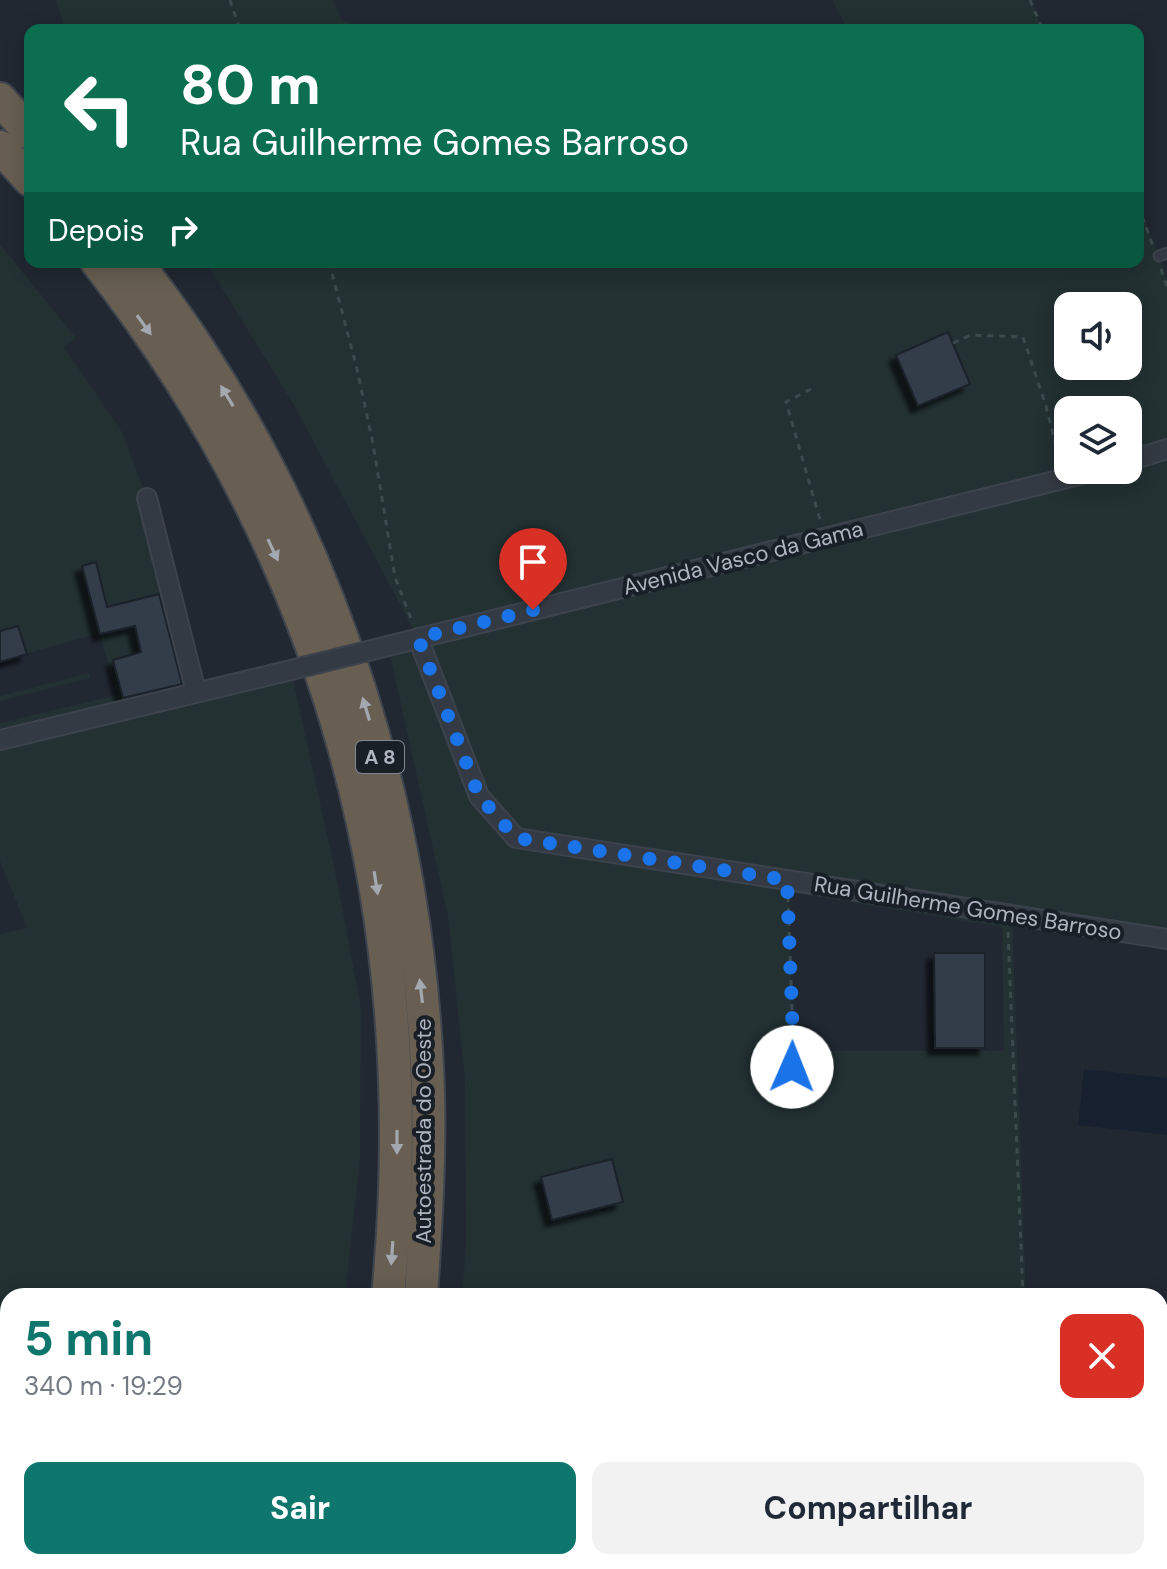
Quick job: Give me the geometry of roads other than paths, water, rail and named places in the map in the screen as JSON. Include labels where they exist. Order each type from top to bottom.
[{"type":"highway","points":[[0,99],[24,126]]},
{"type":"highway","points":[[0,147],[24,173]]},
{"type":"highway","name":"Autoestrada do Oeste","points":[[101,268],[187,388],[255,511],[306,631],[347,754],[374,872],[391,1002],[397,1143],[389,1288]]},
{"type":"highway","name":"Autoestrada do Oeste","points":[[140,268],[200,351],[235,408],[296,525],[342,637],[377,745],[406,875],[423,1005],[427,1069],[427,1169],[421,1288]]},
{"type":"street","points":[[1142,457],[1167,449]]},
{"type":"street","name":"Avenida Vasco da Gama","points":[[196,692],[1054,481]]},
{"type":"street","points":[[0,740],[196,692],[147,498]]},
{"type":"street","name":"Rua Guilherme Gomes Barroso","points":[[418,638],[479,796],[516,838],[1167,939]]},
{"type":"water","points":[[1084,1069],[1167,1078],[1167,1135],[1078,1125]]}]
